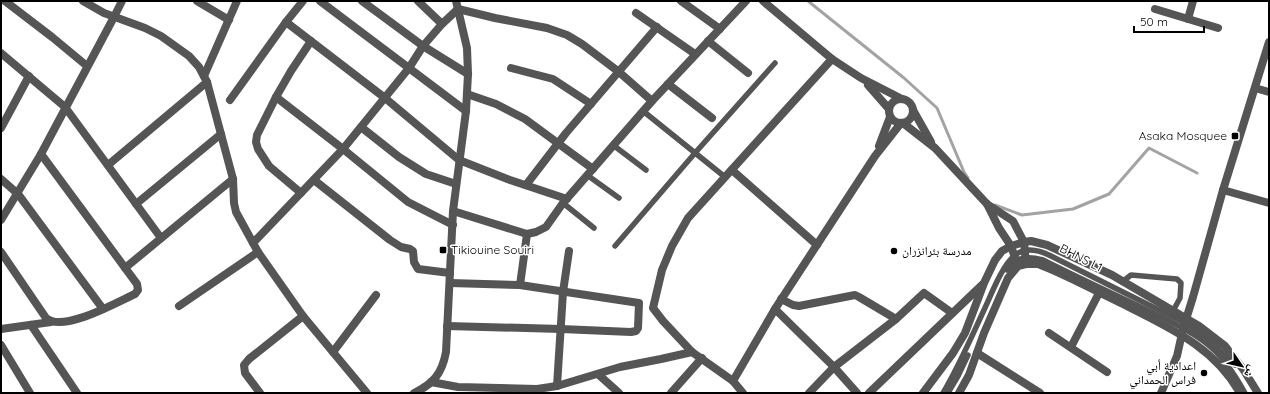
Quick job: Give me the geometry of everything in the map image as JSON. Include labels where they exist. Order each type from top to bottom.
[{"type":"street","points":[[5,1],[87,66]]},
{"type":"street","points":[[83,1],[114,17],[145,28],[174,45],[189,56],[199,67],[206,79],[221,134],[232,179],[236,212],[258,252],[303,316],[367,393]]},
{"type":"street","points":[[1,220],[41,154],[122,1]]},
{"type":"street","points":[[197,1],[229,20]]},
{"type":"street","points":[[108,165],[206,79],[237,1]]},
{"type":"street","points":[[230,100],[286,22],[303,1]]},
{"type":"street","points":[[320,1],[466,111]]},
{"type":"street","points":[[362,1],[423,46],[468,74]]},
{"type":"street","points":[[418,1],[442,24]]},
{"type":"street","points":[[681,1],[720,29]]},
{"type":"street","points":[[453,211],[527,234],[536,232],[546,227],[565,201],[643,111],[746,1]]},
{"type":"street","points":[[763,1],[832,59],[862,78],[909,102],[935,148]]},
{"type":"street","points":[[1188,20],[1193,1]]},
{"type":"street","points":[[253,243],[344,149],[409,68],[423,46],[457,5]]},
{"type":"street","points":[[457,5],[495,18],[547,28],[567,35],[582,44],[619,72],[652,101]]},
{"type":"street","points":[[414,393],[432,382],[442,368],[448,326],[453,211],[466,111],[468,74],[467,48],[457,5]]},
{"type":"street","points":[[1155,9],[1218,28]]},
{"type":"street","points":[[636,13],[695,54]]},
{"type":"street","points":[[286,22],[385,98],[459,160],[565,201]]},
{"type":"street","points":[[526,185],[558,142],[657,27]]},
{"type":"street","points":[[301,193],[268,166],[258,149],[256,142],[257,135],[276,97],[291,70],[312,41]]},
{"type":"street","points":[[708,41],[748,73]]},
{"type":"street","points":[[1161,393],[1177,356],[1184,326],[1194,297],[1223,190],[1269,42]]},
{"type":"street","points":[[1,53],[65,107],[161,238]]},
{"type":"street","points":[[653,308],[662,270],[672,246],[688,218],[832,59]]},
{"type":"street","points":[[511,68],[553,79],[591,104]]},
{"type":"street","points":[[1,128],[29,76]]},
{"type":"street","points":[[862,78],[890,113],[893,120],[902,123],[935,148],[987,204],[1013,221],[1024,242],[1021,259],[1008,278],[984,333],[969,375],[960,393]]},
{"type":"street","points":[[668,84],[712,118]]},
{"type":"street","points":[[1255,88],[1269,92]]},
{"type":"street","points":[[467,94],[496,104],[525,119],[558,142],[590,172]]},
{"type":"street","points":[[276,97],[344,149],[408,202],[453,225]]},
{"type":"street","points":[[874,156],[894,101],[902,99]]},
{"type":"street","points":[[733,381],[781,299],[874,156],[902,123],[911,118],[913,110]]},
{"type":"street","points":[[361,127],[399,157],[421,171],[456,184]]},
{"type":"street","points":[[136,204],[221,134]]},
{"type":"street","points":[[1,329],[74,320],[89,316],[136,292],[138,287],[126,268],[41,154]]},
{"type":"street","points":[[732,170],[817,245]]},
{"type":"street","points":[[1,179],[18,194],[103,309]]},
{"type":"street","points":[[126,268],[232,179]]},
{"type":"street","points":[[314,180],[390,240],[401,247],[410,249],[418,269],[450,273]]},
{"type":"street","points":[[1223,190],[1269,203]]},
{"type":"street","points":[[987,204],[999,228],[1021,259],[1046,267],[1099,292],[1184,326],[1199,326],[1225,346],[1243,369],[1258,393]]},
{"type":"street","points":[[520,285],[527,234]]},
{"type":"street","points":[[923,393],[965,333],[984,283],[995,260],[1002,252],[1011,246],[1024,242],[1039,242],[1112,276],[1173,311],[1202,349],[1212,357],[1228,375],[1240,393]]},
{"type":"street","points":[[557,386],[563,292],[569,251]]},
{"type":"street","points":[[1,252],[46,318],[51,322]]},
{"type":"street","points":[[179,306],[258,252]]},
{"type":"street","points":[[450,283],[520,285],[639,303],[653,308],[692,352],[733,381],[743,393]]},
{"type":"street","points":[[869,393],[984,283]]},
{"type":"street","points":[[1070,347],[1099,292]]},
{"type":"street","points":[[809,393],[834,367],[896,319],[924,293],[952,313]]},
{"type":"street","points":[[333,352],[376,295]]},
{"type":"street","points":[[781,299],[793,305],[799,306],[855,295],[896,319]]},
{"type":"street","points":[[448,326],[631,332],[636,331],[638,328],[639,303]]},
{"type":"street","points":[[775,309],[834,367],[857,393]]},
{"type":"street","points":[[260,393],[245,373],[244,365],[249,359],[303,316]]},
{"type":"street","points":[[31,325],[77,393]]},
{"type":"street","points":[[1049,333],[1107,372]]},
{"type":"street","points":[[1,345],[30,393]]},
{"type":"street","points":[[432,382],[460,390],[535,391],[620,368],[692,352]]},
{"type":"street","points":[[977,353],[1040,393]]},
{"type":"street","points":[[671,393],[702,358]]},
{"type":"street","points":[[599,374],[619,393]]},
{"type":"lane","points":[[615,246],[775,63]]},
{"type":"lane","points":[[643,111],[725,177]]},
{"type":"lane","points":[[613,145],[646,170]]},
{"type":"lane","points":[[590,172],[619,198]]},
{"type":"lane","points":[[565,201],[594,228]]},
{"type":"lane","name":"BHNS L1","points":[[1021,259],[1031,249],[1048,254],[1206,337],[1236,366],[1252,387],[1254,393]]},
{"type":"lane","points":[[943,393],[958,367],[1001,273],[1021,259]]},
{"type":"lane","points":[[948,393],[961,370],[1004,275],[1009,268],[1021,259]]},
{"type":"lane","points":[[1122,282],[1131,275],[1177,279],[1181,283],[1180,298],[1173,311]]},
{"type":"lane","name":"BHNS L1","points":[[1184,326],[1220,356],[1245,393]]},
{"type":"waterway","points":[[808,1],[904,78],[937,108],[964,172],[968,178]]},
{"type":"waterway","points":[[995,205],[1022,215],[1073,209],[1109,194],[1149,148],[1197,173]]},
{"type":"place","name":"Asaka Mosquee","points":[[1235,136]]},
{"type":"place","name":"Tikiouine Souiri","points":[[443,250]]},
{"type":"place","name":"مدرسة بئرانزران","points":[[894,251]]},
{"type":"place","name":"اعدادية أبي فراس الحمداني","points":[[1204,373]]}]
